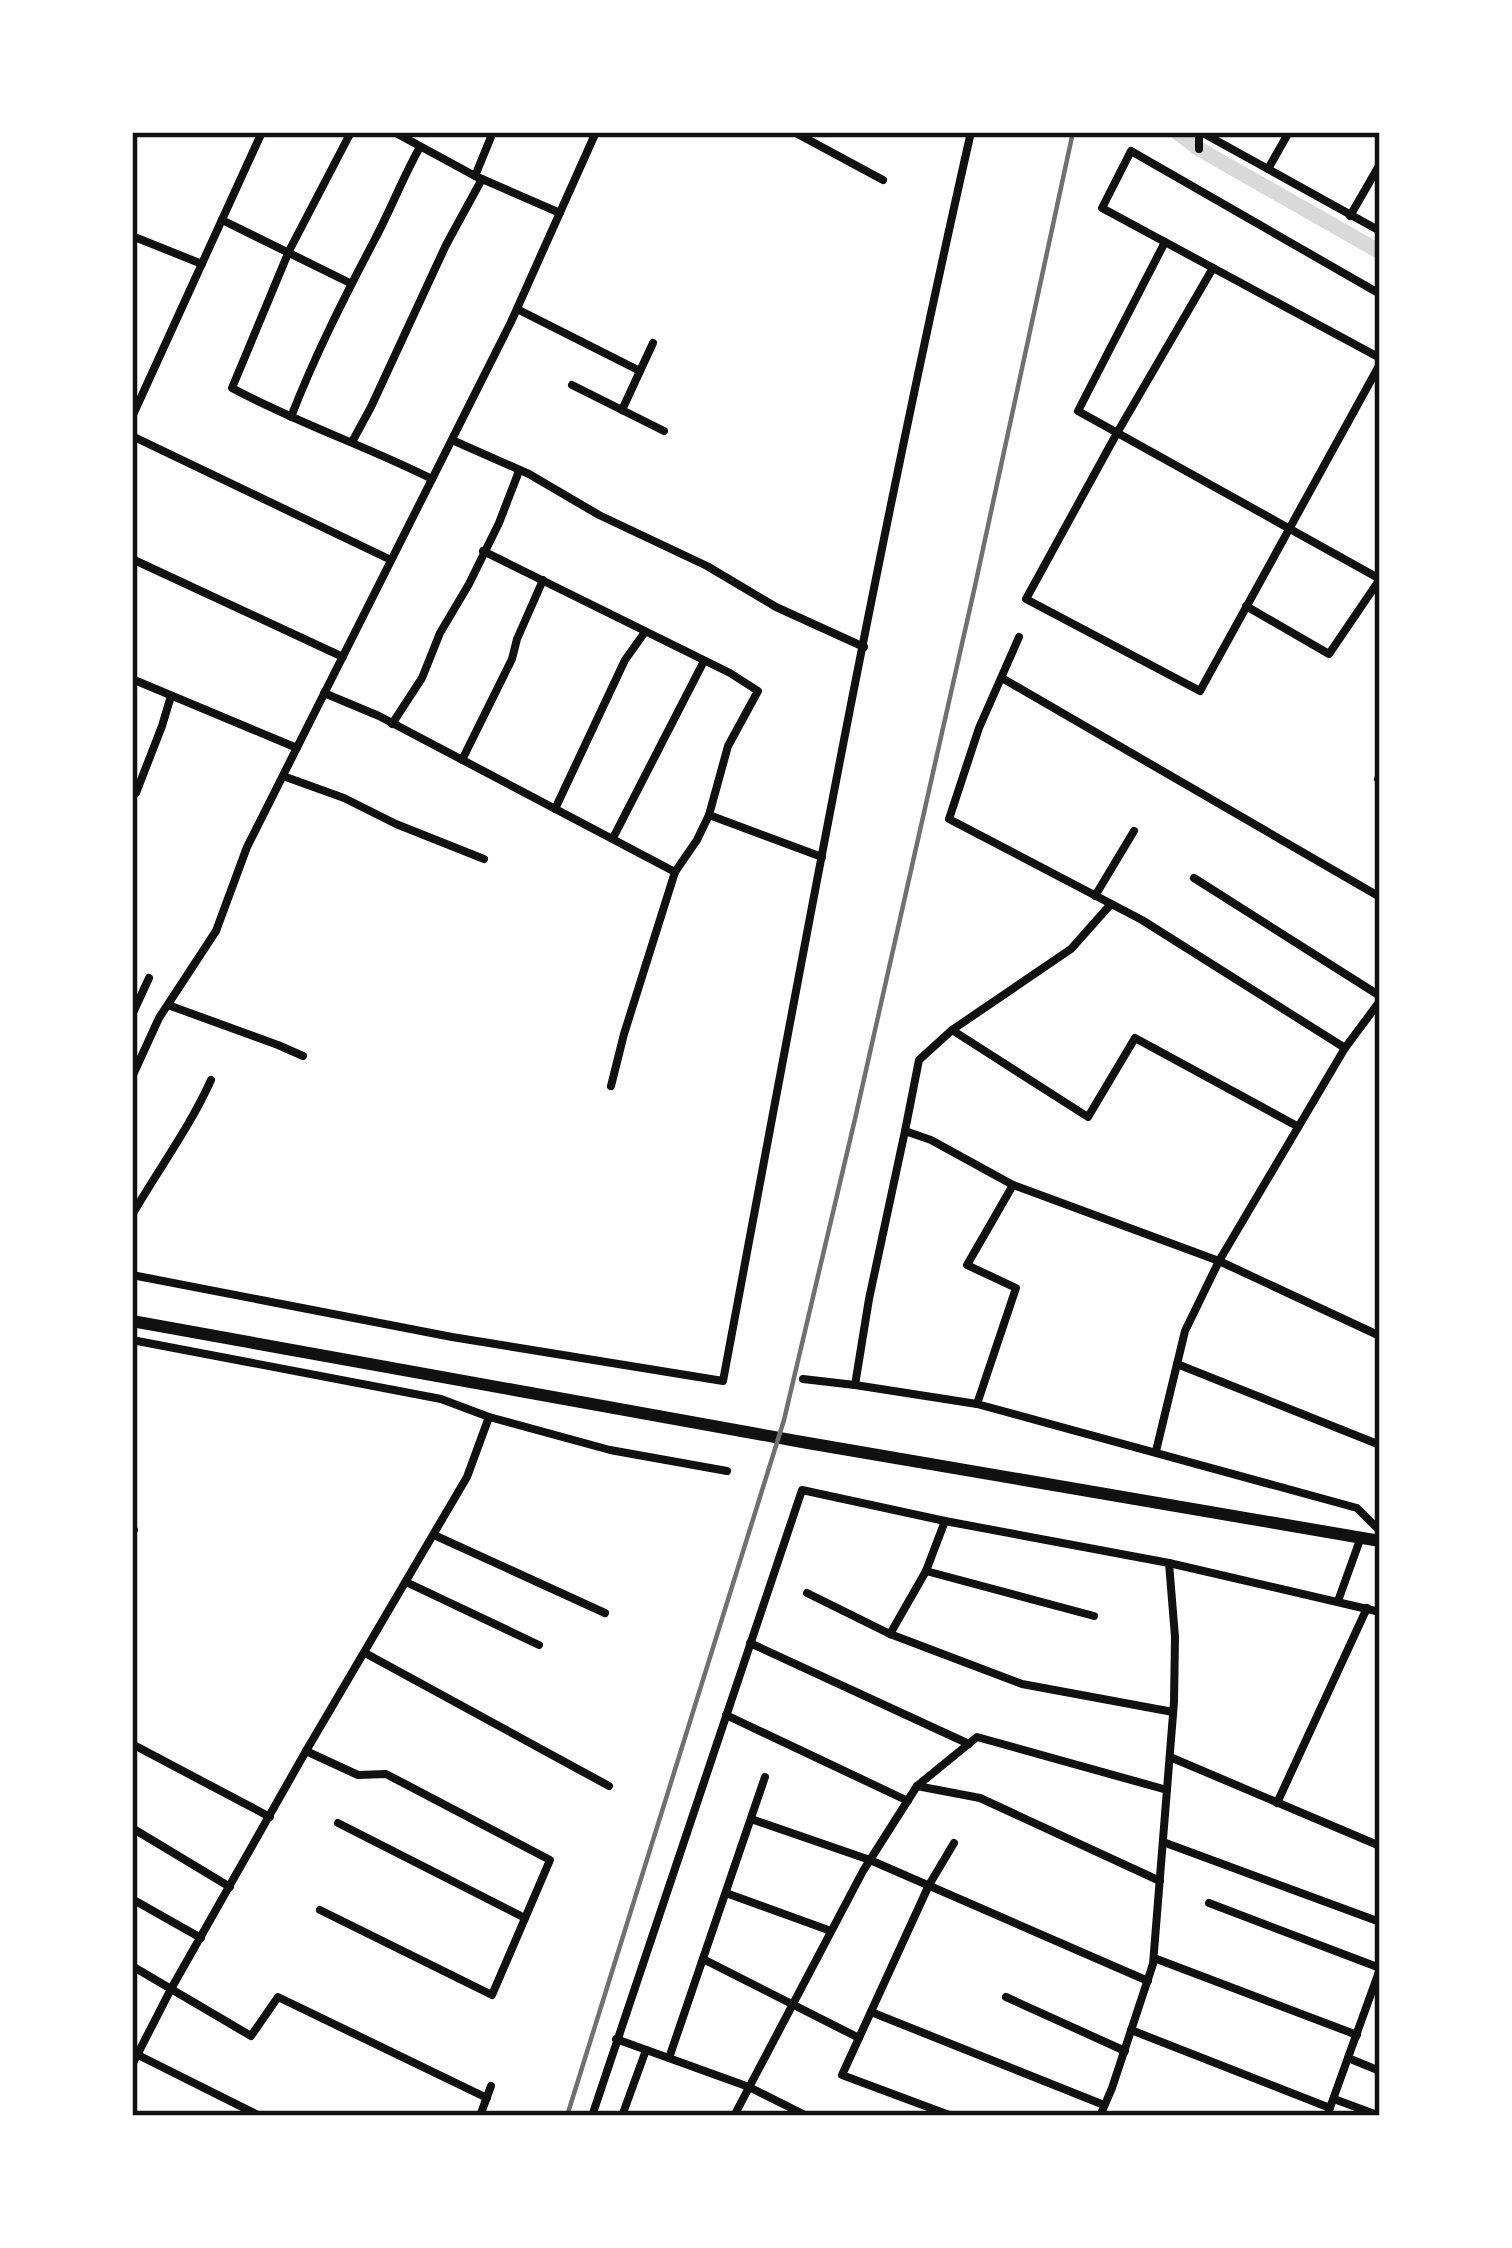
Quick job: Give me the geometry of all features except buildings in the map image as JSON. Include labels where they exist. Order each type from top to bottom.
[{"type":"main road","points":[[132,1321],[1380,1540]]},
{"type":"street","points":[[132,417],[262,132]]},
{"type":"street","points":[[351,132],[289,251],[232,388],[432,479]]},
{"type":"street","points":[[394,132],[478,177],[560,213]]},
{"type":"street","points":[[352,442],[478,177],[494,132]]},
{"type":"street","points":[[132,1077],[168,1005],[216,932],[247,847],[517,309],[596,132]]},
{"type":"street","points":[[794,132],[883,180]]},
{"type":"street","points":[[132,1275],[452,1337],[723,1381],[822,856],[971,132]]},
{"type":"street","points":[[1199,149],[1200,132],[1380,231]]},
{"type":"street","points":[[1268,169],[1289,132]]},
{"type":"street","points":[[291,417],[350,283],[420,147]]},
{"type":"street","points":[[1214,268],[1026,599],[1200,691],[1380,361],[1214,268],[1102,208],[1131,151],[1380,294]]},
{"type":"street","points":[[411,163],[434,155]]},
{"type":"street","points":[[1350,217],[1380,164]]},
{"type":"street","points":[[222,220],[350,283]]},
{"type":"street","points":[[132,236],[202,264]]},
{"type":"street","points":[[1165,242],[1078,411],[1380,579],[1329,654],[1246,606]]},
{"type":"street","points":[[517,309],[640,371]]},
{"type":"street","points":[[622,410],[652,343]]},
{"type":"street","points":[[572,385],[664,431]]},
{"type":"street","points":[[132,436],[392,560]]},
{"type":"street","points":[[452,440],[707,566],[776,607],[864,647]]},
{"type":"street","points":[[392,724],[422,678],[440,633],[499,523],[519,471]]},
{"type":"street","points":[[483,551],[758,691],[728,746],[698,840],[675,872],[611,1086]]},
{"type":"street","points":[[132,560],[343,656]]},
{"type":"street","points":[[462,760],[512,659],[543,580]]},
{"type":"street","points":[[555,809],[625,660],[645,632]]},
{"type":"street","points":[[1019,638],[980,728],[949,819],[1142,920],[1345,1048]]},
{"type":"street","points":[[613,838],[704,661]]},
{"type":"street","points":[[1002,678],[1380,897]]},
{"type":"street","points":[[132,679],[297,748]]},
{"type":"street","points":[[324,694],[392,724],[675,872]]},
{"type":"street","points":[[132,797],[171,696]]},
{"type":"street","points":[[283,776],[484,860]]},
{"type":"street","points":[[709,815],[822,856]]},
{"type":"street","points":[[1095,896],[1134,831]]},
{"type":"street","points":[[1156,1451],[1185,1331],[1219,1262],[1297,1126],[1380,998],[1194,878]]},
{"type":"street","points":[[855,1385],[920,1060],[952,1030],[1071,949],[1111,904]]},
{"type":"street","points":[[132,1015],[148,978]]},
{"type":"street","points":[[168,1005],[303,1056]]},
{"type":"street","points":[[952,1030],[1088,1117],[1135,1038],[1297,1126]]},
{"type":"street","points":[[132,1215],[212,1080]]},
{"type":"street","points":[[905,1131],[1013,1185],[1219,1262],[1380,1336]]},
{"type":"street","points":[[976,1404],[1016,1288],[967,1265],[1013,1185]]},
{"type":"street","points":[[132,1340],[441,1399],[610,1450],[727,1471]]},
{"type":"street","points":[[1177,1364],[1380,1445]]},
{"type":"street","points":[[803,1379],[976,1404],[1156,1451],[1357,1508],[1380,1531]]},
{"type":"street","points":[[132,2065],[306,1751],[467,1477],[490,1417]]},
{"type":"street","points":[[592,2116],[802,1490],[1169,1563],[1380,1612]]},
{"type":"street","points":[[890,1634],[926,1571],[945,1522]]},
{"type":"street","points":[[434,1535],[605,1613]]},
{"type":"street","points":[[1338,1601],[1361,1537]]},
{"type":"street","points":[[871,2012],[1102,2113],[1154,1961],[1173,1712],[1175,1637],[1169,1563]]},
{"type":"street","points":[[926,1571],[1094,1616]]},
{"type":"street","points":[[406,1582],[539,1645]]},
{"type":"street","points":[[807,1593],[890,1634],[1022,1684],[1173,1712]]},
{"type":"street","points":[[1277,1803],[1367,1608]]},
{"type":"street","points":[[750,1643],[969,1744]]},
{"type":"street","points":[[365,1653],[609,1786]]},
{"type":"street","points":[[726,1715],[908,1801]]},
{"type":"street","points":[[734,2116],[870,1860],[917,1786],[977,1737],[1167,1790]]},
{"type":"street","points":[[132,1744],[270,1817]]},
{"type":"street","points":[[306,1751],[358,1775],[386,1774],[550,1860],[492,1995],[320,1910]]},
{"type":"street","points":[[1170,1757],[1380,1846]]},
{"type":"street","points":[[669,2058],[765,1778]]},
{"type":"street","points":[[917,1786],[980,1798],[1160,1881]]},
{"type":"street","points":[[751,1819],[870,1860],[1148,1981]]},
{"type":"street","points":[[338,1823],[525,1918]]},
{"type":"street","points":[[132,1828],[230,1887]]},
{"type":"street","points":[[1163,1842],[1380,1922]]},
{"type":"street","points":[[952,2116],[842,2074],[928,1885],[954,1844]]},
{"type":"street","points":[[726,1893],[831,1931]]},
{"type":"street","points":[[132,1899],[201,1938]]},
{"type":"street","points":[[1209,1903],[1380,1969],[1375,1999],[1330,2107]]},
{"type":"street","points":[[703,1959],[859,2038]]},
{"type":"street","points":[[1130,1973],[1154,1961],[1357,2035]]},
{"type":"street","points":[[132,1966],[251,2036],[278,1997],[487,2098]]},
{"type":"street","points":[[1006,1997],[1125,2051]]},
{"type":"street","points":[[1131,2030],[1330,2107],[1380,2116]]},
{"type":"street","points":[[616,2039],[748,2087],[807,2116]]},
{"type":"street","points":[[622,2116],[646,2050]]},
{"type":"street","points":[[135,2054],[260,2116]]},
{"type":"street","points":[[1348,2058],[1380,2071]]},
{"type":"street","points":[[480,2116],[491,2086]]},
{"type":"waterway","points":[[1177,132],[1380,252]]},
{"type":"railway","points":[[567,2116],[784,1420],[975,586],[1073,132]]}]
